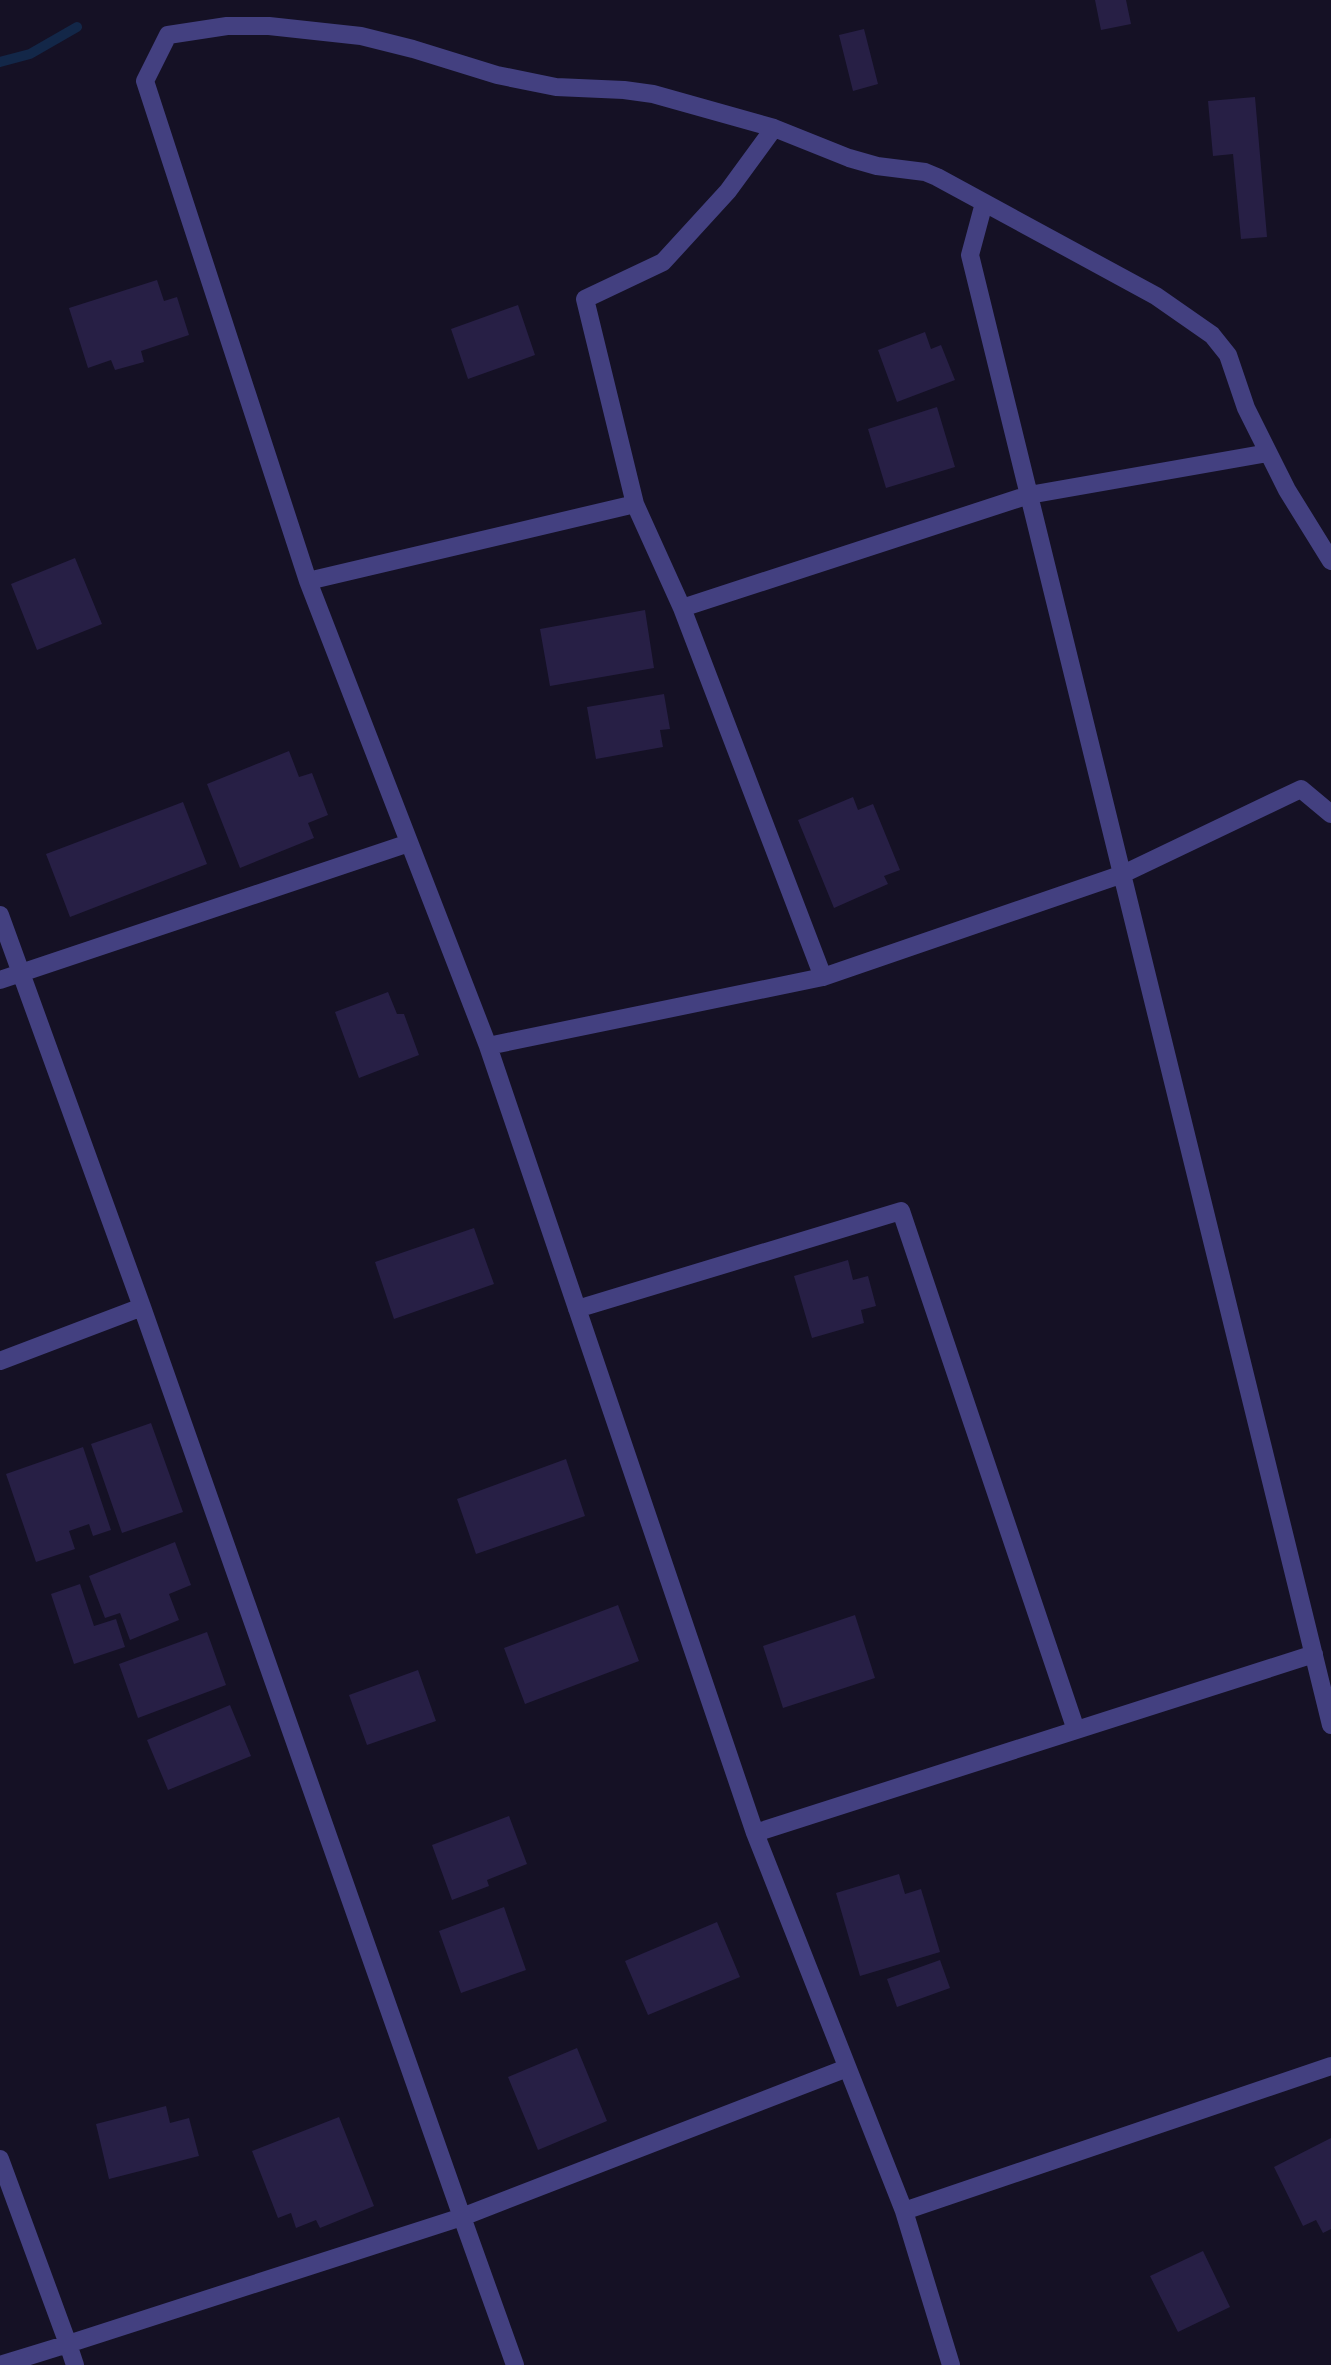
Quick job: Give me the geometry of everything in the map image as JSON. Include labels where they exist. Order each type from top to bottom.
[{"type":"street","points":[[951,2365],[904,2211],[755,1833],[488,1046],[308,581],[145,81],[168,35],[227,26],[270,26],[361,36],[497,75],[556,87],[653,94],[774,128],[849,158],[877,166],[925,172],[1156,296],[1212,335],[1228,355],[1246,408],[1268,453],[1331,561]]},
{"type":"street","points":[[774,128],[728,191],[663,262],[585,299],[635,504],[682,608],[823,978]]},
{"type":"street","points":[[984,203],[970,255],[1331,1725]]},
{"type":"street","points":[[682,608],[1029,495],[1268,453]]},
{"type":"street","points":[[308,581],[635,504]]},
{"type":"street","points":[[488,1046],[823,978],[1123,874],[1301,789],[1331,814]]},
{"type":"street","points":[[0,980],[409,843]]},
{"type":"street","points":[[0,915],[142,1307],[515,2365]]},
{"type":"street","points":[[577,1308],[901,1211],[1076,1730]]},
{"type":"street","points":[[0,1361],[142,1307]]},
{"type":"street","points":[[755,1833],[1314,1654]]},
{"type":"street","points":[[904,2211],[1331,2066]]},
{"type":"street","points":[[0,2365],[462,2217],[847,2068]]},
{"type":"street","points":[[0,2159],[75,2365]]},
{"type":"building","points":[[1095,0],[1126,0],[1131,24],[1101,30]]},
{"type":"building","points":[[864,29],[878,84],[853,91],[839,35]]},
{"type":"building","points":[[1255,97],[1267,237],[1241,239],[1233,154],[1213,156],[1208,101]]},
{"type":"building","points":[[157,280],[164,301],[177,297],[189,335],[141,351],[144,362],[115,370],[111,360],[88,368],[69,308]]},
{"type":"building","points":[[518,305],[535,355],[468,379],[451,329]]},
{"type":"building","points":[[925,332],[931,349],[941,345],[955,380],[897,402],[878,350]]},
{"type":"building","points":[[937,407],[955,467],[886,488],[868,429]]},
{"type":"building","points":[[75,558],[102,624],[37,650],[11,584]]},
{"type":"building","points":[[645,610],[654,668],[550,686],[540,629]]},
{"type":"building","points":[[664,694],[670,729],[660,730],[663,747],[596,759],[587,707]]},
{"type":"building","points":[[289,751],[299,777],[312,773],[328,815],[308,823],[314,838],[240,868],[207,784]]},
{"type":"building","points":[[853,797],[858,810],[873,804],[900,870],[884,876],[888,884],[834,908],[798,820]]},
{"type":"building","points":[[183,802],[207,864],[70,917],[46,854]]},
{"type":"building","points":[[388,992],[397,1014],[404,1014],[419,1055],[359,1078],[335,1012]]},
{"type":"building","points":[[474,1228],[494,1284],[394,1319],[375,1262]]},
{"type":"building","points":[[848,1260],[853,1280],[868,1276],[876,1306],[861,1310],[864,1323],[812,1338],[794,1276]]},
{"type":"building","points":[[151,1423],[183,1512],[122,1533],[91,1444]]},
{"type":"building","points":[[83,1447],[111,1530],[93,1536],[89,1524],[69,1531],[75,1549],[36,1562],[6,1474]]},
{"type":"building","points":[[566,1459],[585,1516],[476,1554],[457,1499]]},
{"type":"building","points":[[175,1542],[191,1585],[169,1594],[179,1620],[130,1640],[120,1613],[105,1618],[89,1576]]},
{"type":"building","points":[[80,1584],[94,1626],[116,1619],[125,1647],[74,1664],[51,1594]]},
{"type":"building","points":[[618,1605],[639,1661],[525,1704],[504,1648]]},
{"type":"building","points":[[855,1615],[875,1678],[783,1708],[763,1646]]},
{"type":"building","points":[[207,1632],[226,1685],[138,1718],[119,1664]]},
{"type":"building","points":[[418,1670],[436,1721],[367,1745],[349,1695]]},
{"type":"building","points":[[230,1705],[251,1756],[168,1790],[147,1740]]},
{"type":"building","points":[[509,1816],[527,1864],[487,1880],[489,1886],[452,1900],[432,1845]]},
{"type":"building","points":[[899,1874],[905,1894],[921,1889],[940,1952],[860,1976],[836,1893]]},
{"type":"building","points":[[504,1907],[526,1970],[461,1993],[439,1931]]},
{"type":"building","points":[[717,1922],[740,1977],[648,2015],[625,1961]]},
{"type":"building","points":[[940,1960],[950,1988],[897,2007],[887,1979]]},
{"type":"building","points":[[577,2048],[607,2121],[538,2150],[508,2077]]},
{"type":"building","points":[[166,2106],[170,2123],[189,2118],[199,2156],[109,2179],[96,2124]]},
{"type":"building","points":[[339,2117],[374,2206],[320,2228],[316,2220],[296,2228],[291,2213],[278,2218],[252,2151]]},
{"type":"building","points":[[1331,2138],[1331,2229],[1323,2233],[1316,2220],[1303,2226],[1274,2167]]},
{"type":"building","points":[[1203,2251],[1230,2307],[1178,2332],[1150,2276]]},
{"type":"waterway","points":[[0,62],[30,54],[77,27]]}]
